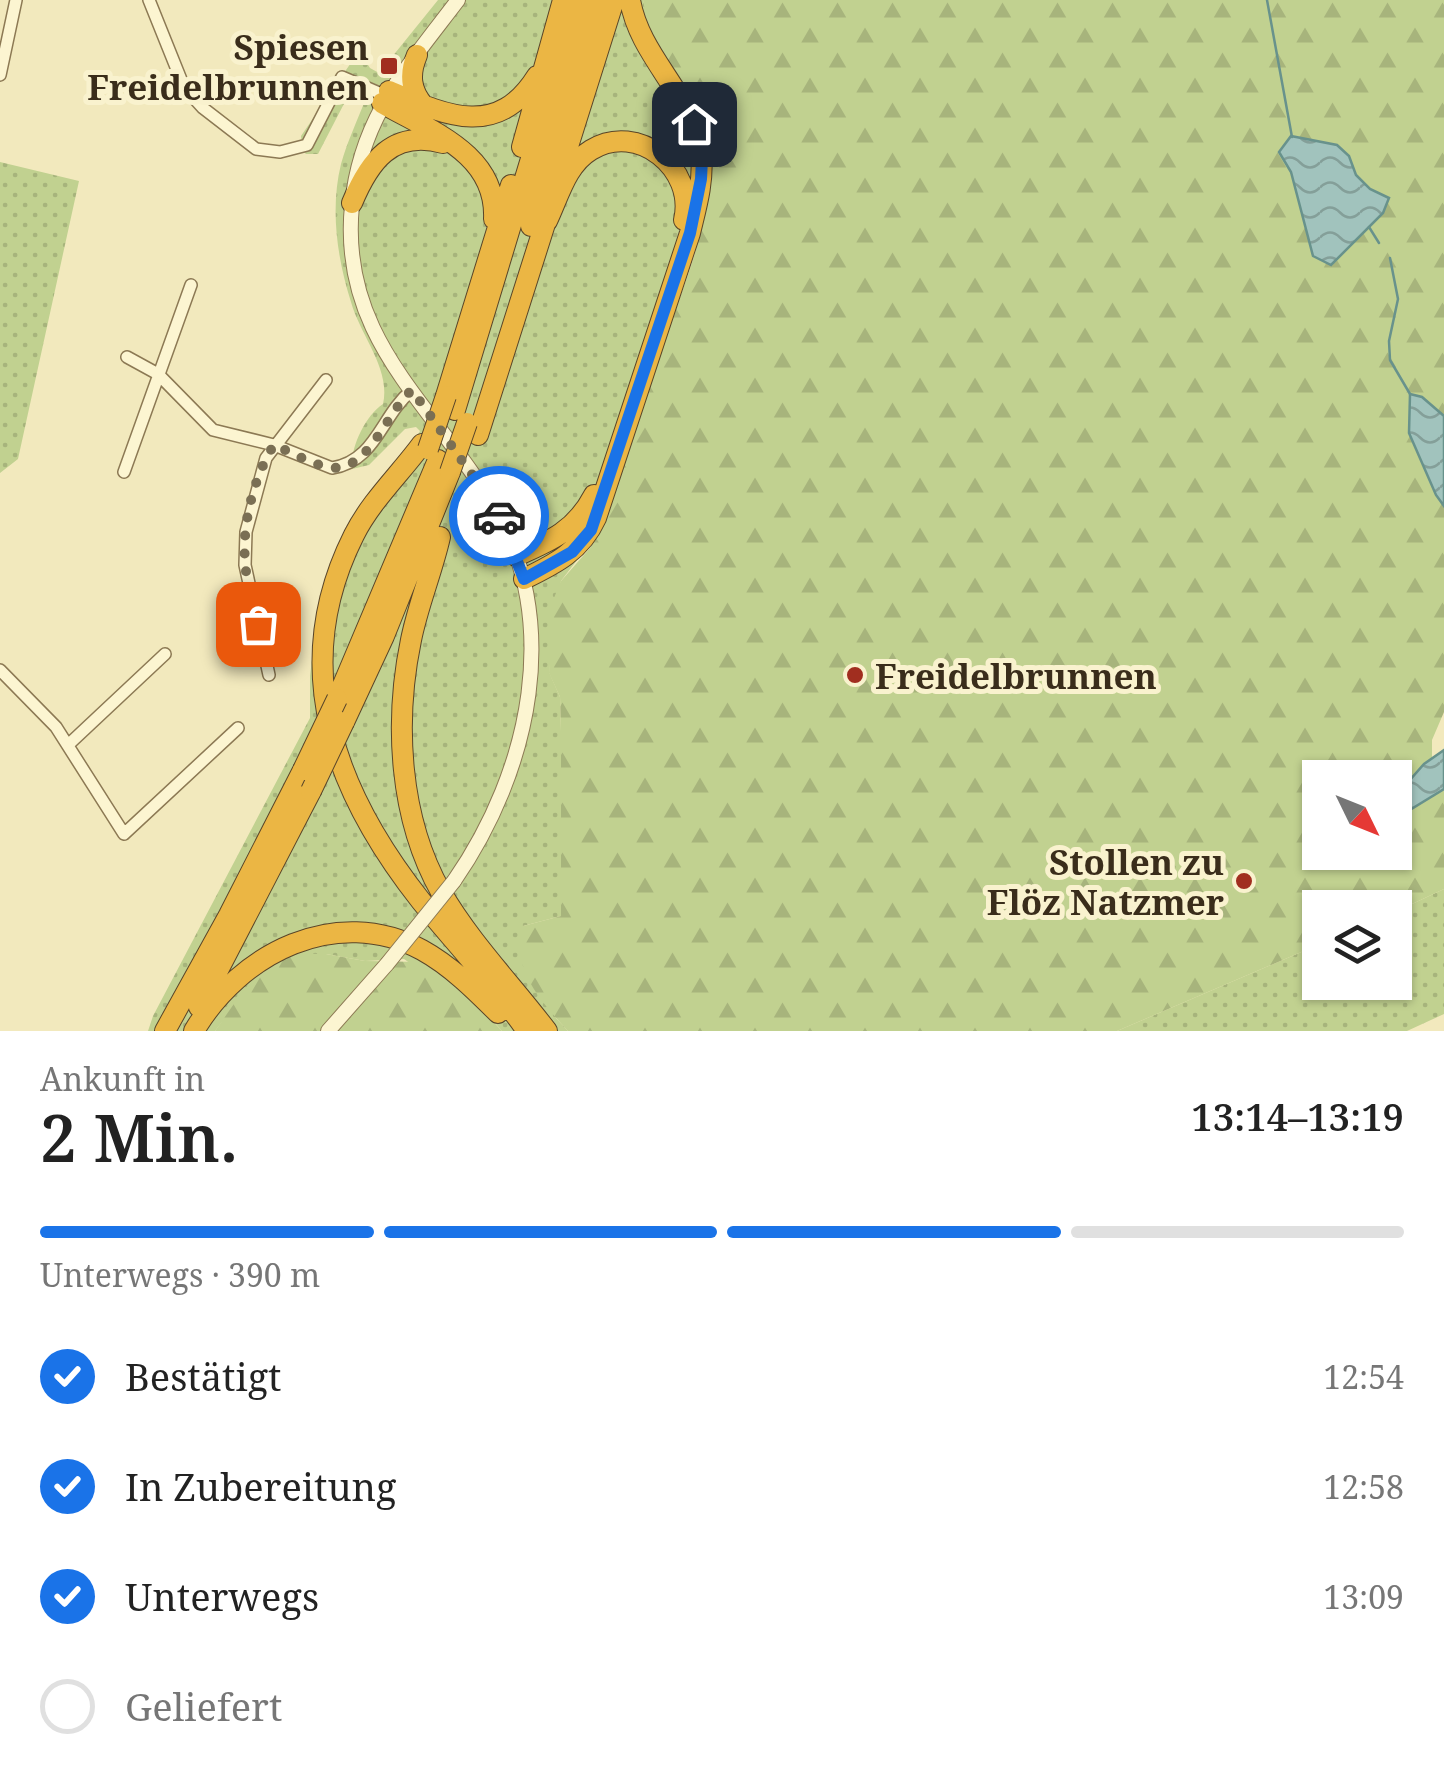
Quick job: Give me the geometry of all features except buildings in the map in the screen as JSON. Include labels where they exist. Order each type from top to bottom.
[{"type":"highway","points":[[484,271],[563,0]]},
{"type":"highway","points":[[461,416],[579,0]]},
{"type":"highway","points":[[165,1031],[303,770],[497,338],[597,0]]},
{"type":"highway","points":[[547,221],[614,0]]},
{"type":"highway","points":[[524,579],[572,552],[584,541],[596,518],[698,202],[702,159],[694,124],[646,48],[630,0]]},
{"type":"highway","points":[[417,55],[412,66],[412,88],[424,106]]},
{"type":"highway","points":[[386,97],[464,118],[493,114],[523,96],[546,61]]},
{"type":"highway","points":[[386,97],[482,168],[494,197],[495,216],[461,416]]},
{"type":"highway","points":[[352,203],[366,170],[388,150],[432,140],[456,146]]},
{"type":"highway","points":[[359,692],[440,461],[576,162],[604,144],[630,142],[646,146],[678,173],[685,196],[681,231],[594,494],[577,522],[564,533],[516,556]]},
{"type":"highway","points":[[440,461],[440,538],[411,637],[405,678],[403,739],[410,804],[419,839],[440,890],[547,1031]]},
{"type":"highway","points":[[440,461],[366,517],[340,567],[322,643],[327,717],[332,742],[353,795],[390,858],[527,1031]]},
{"type":"highway","points":[[185,1031],[359,692],[400,624],[440,538]]},
{"type":"highway","points":[[194,1031],[220,996],[259,960],[290,944],[348,931],[394,938],[422,950],[459,976],[515,1031]]},
{"type":"street","points":[[0,75],[16,0]]},
{"type":"street","points":[[149,0],[184,87],[203,108],[256,149],[280,152],[307,144],[318,130],[342,77],[386,97]]},
{"type":"street","points":[[328,1031],[454,881],[496,812],[528,710],[530,616],[516,556],[490,500],[386,354],[365,315],[356,276],[352,203],[370,134],[386,97],[458,0]]},
{"type":"street","points":[[124,472],[191,285]]},
{"type":"street","points":[[127,357],[158,374],[214,430],[274,445],[322,466],[342,466],[359,459],[370,448],[391,411],[412,390]]},
{"type":"street","points":[[269,675],[244,551],[260,470],[274,445],[326,380]]},
{"type":"street","points":[[68,745],[165,654]]},
{"type":"street","points":[[0,670],[45,714],[124,834],[238,728]]},
{"type":"green space","points":[[438,0],[643,0],[655,41],[694,97],[708,129],[712,160],[709,192],[692,260],[600,530],[561,581],[549,672],[560,697],[561,916],[523,926],[556,1018],[568,1031],[502,1031],[404,959],[365,961],[326,954],[257,977],[215,1031],[148,1031],[310,718],[317,620],[420,431],[416,427],[405,429],[369,465],[352,469],[360,433],[383,404],[384,391],[379,365],[351,302],[337,233],[336,198],[341,164],[366,98],[361,94],[348,96],[318,154],[302,150],[301,136],[359,51],[370,68],[379,73]]},
{"type":"green space","points":[[643,0],[1444,0],[1444,416],[1422,397],[1436,495],[1444,506],[1444,712],[1432,740],[1432,758],[1412,779],[1412,760],[1302,760],[1302,870],[1412,870],[1412,809],[1444,789],[1444,889],[1412,904],[1412,890],[1302,890],[1302,952],[1117,1031],[568,1031],[530,983],[520,955],[523,926],[561,916],[560,697],[549,673],[551,605],[561,581],[600,530],[691,267],[709,187],[708,135],[703,116],[672,70],[650,27]],"holes":[[[1291,136],[1337,145],[1349,156],[1356,175],[1370,189],[1388,198],[1383,213],[1368,227],[1303,212],[1291,172],[1279,151]]]},
{"type":"green space","points":[[0,162],[79,181],[18,459],[0,473]]},
{"type":"green space","points":[[1444,889],[1444,1014],[1407,1031],[1117,1031],[1302,952],[1302,1000],[1412,1000],[1412,904]]},
{"type":"green space","points":[[326,954],[365,961],[425,962],[460,986],[502,1031],[215,1031],[248,985],[269,966],[294,955]]},
{"type":"water","points":[[1291,136],[1337,145],[1349,156],[1356,175],[1370,189],[1389,198],[1383,213],[1331,265],[1313,256],[1291,172],[1279,152]]},
{"type":"water","points":[[1410,394],[1422,397],[1444,416],[1444,506],[1409,433]]},
{"type":"water","points":[[1444,750],[1444,789],[1412,809],[1412,778]]},
{"type":"waterway","points":[[1267,0],[1292,137]]},
{"type":"waterway","points":[[1369,227],[1379,243]]},
{"type":"waterway","points":[[1390,258],[1398,299],[1389,341],[1390,360],[1410,394]]},
{"type":"way so far","points":[[258,624],[244,551],[260,470],[274,445],[322,466],[342,466],[359,459],[370,448],[391,411],[412,390],[499,516]]},
{"type":"place","name":"Spiesen Freidelbrunnen","points":[[389,66]]},
{"type":"place","name":"Freidelbrunnen","points":[[855,675]]},
{"type":"place","name":"Stollen zu Flöz Natzmer","points":[[1244,881]]},
{"type":"route","points":[[499,516],[524,579],[572,552],[591,530],[698,202],[702,159],[694,124]]}]
